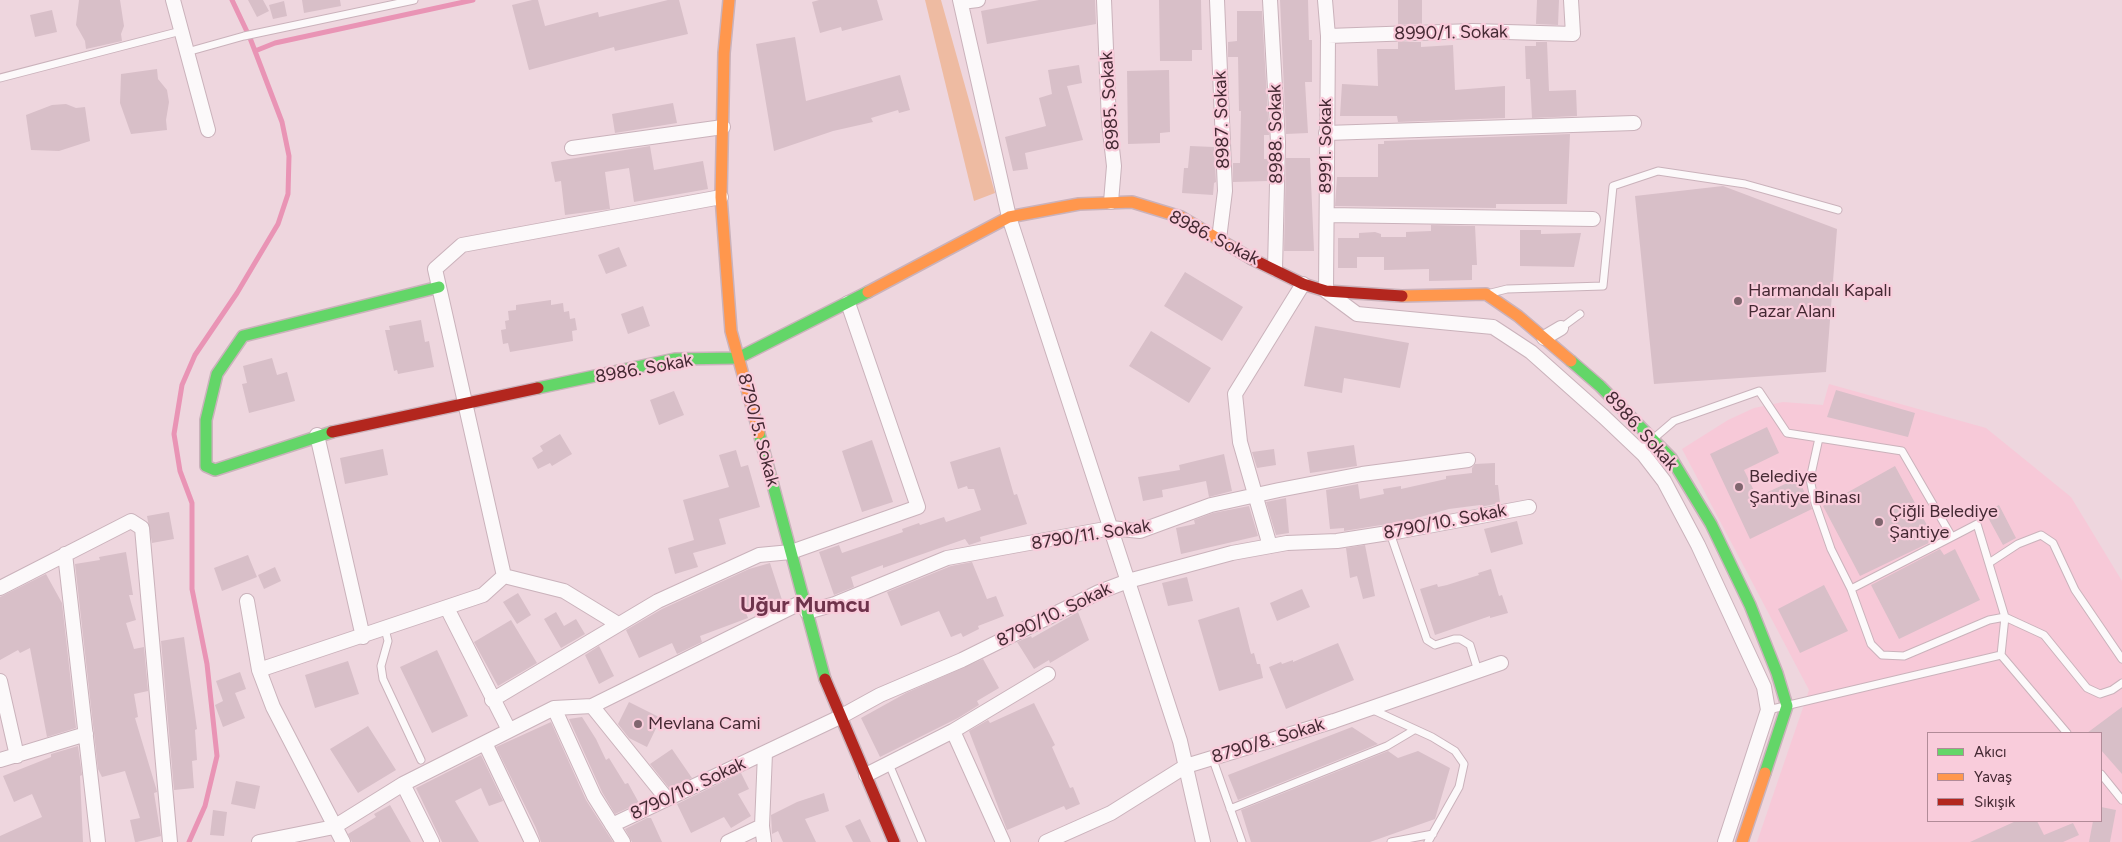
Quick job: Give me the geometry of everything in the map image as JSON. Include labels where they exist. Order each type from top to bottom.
[{"type":"street","points":[[173,0],[208,130]]},
{"type":"street","name":"8790/5. Sokak","points":[[730,0],[724,53],[721,196],[732,331],[827,686],[894,842]]},
{"type":"street","points":[[978,0],[960,1],[1009,217],[1180,741],[1203,842]]},
{"type":"street","name":"8985. Sokak","points":[[1104,0],[1109,122],[1114,166],[1111,202]]},
{"type":"street","name":"8987. Sokak","points":[[1217,0],[1225,191],[1218,239]]},
{"type":"street","name":"8988. Sokak","points":[[1270,0],[1278,142],[1275,268]]},
{"type":"street","name":"8991. Sokak","points":[[1325,0],[1328,36],[1326,291]]},
{"type":"street","name":"8990/1. Sokak","points":[[1328,36],[1473,31],[1573,34],[1571,0]]},
{"type":"street","points":[[1326,133],[1634,123]]},
{"type":"street","points":[[572,148],[723,127]]},
{"type":"street","points":[[504,576],[435,269],[462,246],[721,196]]},
{"type":"street","name":"8986. Sokak","points":[[439,287],[243,336],[217,374],[206,420],[206,466],[215,470],[318,435],[675,359],[738,358],[848,303],[1009,217],[1079,204],[1132,202],[1181,217],[1257,262],[1275,268],[1303,284],[1326,291],[1408,296],[1486,294],[1518,316],[1600,386],[1671,458],[1711,524],[1750,605],[1777,673],[1787,706]]},
{"type":"street","points":[[1327,215],[1593,219]]},
{"type":"street","points":[[1270,546],[1254,496],[1240,442],[1234,394],[1303,284]]},
{"type":"street","name":"8986. Sokak","points":[[1326,291],[1356,314],[1493,328],[1531,352],[1639,451],[1664,481],[1698,545],[1764,687],[1768,710],[1725,842]]},
{"type":"street","points":[[492,700],[658,600],[759,555],[791,552],[918,507],[848,303]]},
{"type":"street","points":[[1544,338],[1561,328]]},
{"type":"street","points":[[318,435],[363,637]]},
{"type":"street","name":"8790/11. Sokak","points":[[592,706],[806,606],[835,604],[947,558],[1111,528],[1140,531],[1212,505],[1362,474],[1468,460]]},
{"type":"street","name":"8790/10. Sokak","points":[[612,825],[840,717],[880,696],[962,660],[1099,592],[1128,581],[1154,572],[1232,553],[1270,546],[1390,533],[1529,507]]},
{"type":"street","points":[[0,588],[131,521],[142,528],[170,842]]},
{"type":"street","points":[[66,554],[98,842]]},
{"type":"street","points":[[259,670],[363,637],[483,595],[504,576]]},
{"type":"street","points":[[504,576],[564,591],[618,624]]},
{"type":"street","points":[[247,601],[259,670],[273,707],[334,827],[344,842]]},
{"type":"street","points":[[447,608],[508,730]]},
{"type":"street","name":"8790/8. Sokak","points":[[1046,842],[1111,813],[1186,766],[1371,708],[1501,663]]},
{"type":"street","points":[[866,775],[953,731],[1048,674]]},
{"type":"street","points":[[0,680],[17,756]]},
{"type":"street","points":[[259,842],[334,827],[403,784],[554,708],[592,706],[667,798]]},
{"type":"street","points":[[1742,842],[1787,706]]},
{"type":"street","points":[[554,708],[594,796],[623,842]]},
{"type":"street","points":[[953,731],[1003,842]]},
{"type":"street","points":[[0,760],[86,734]]},
{"type":"street","points":[[485,743],[532,842]]},
{"type":"street","points":[[764,842],[762,826],[765,753]]},
{"type":"street","points":[[403,784],[432,842]]},
{"type":"street","points":[[728,842],[762,826]]},
{"type":"lane","points":[[187,52],[244,36],[414,0]]},
{"type":"lane","points":[[0,78],[181,31]]},
{"type":"lane","points":[[1486,294],[1507,289],[1603,286],[1613,186],[1658,170],[1745,184],[1838,210]]},
{"type":"lane","points":[[1561,328],[1580,314]]},
{"type":"lane","points":[[1639,451],[1674,421],[1759,391],[1787,433],[1902,451],[1952,537]]},
{"type":"lane","points":[[1819,438],[1810,479],[1815,503],[1831,549],[1851,589],[1871,644],[1882,655],[1904,656],[1989,620],[2005,617],[2044,635],[2088,688],[2100,694],[2112,690],[2122,683]]},
{"type":"lane","points":[[1851,589],[1977,524],[2005,617],[2001,655],[2066,732]]},
{"type":"lane","points":[[1390,533],[1426,640],[1435,645],[1454,639],[1470,645],[1478,671]]},
{"type":"lane","points":[[1989,564],[2018,544],[2041,536],[2054,543],[2075,590],[2122,659]]},
{"type":"lane","points":[[385,629],[388,641],[381,666],[383,680],[421,760]]},
{"type":"lane","points":[[1768,710],[2001,655]]},
{"type":"lane","points":[[1371,708],[1432,737],[1455,751],[1464,764],[1459,787],[1428,842]]},
{"type":"lane","points":[[1230,810],[1387,746],[1414,730]]},
{"type":"lane","points":[[1212,758],[1242,842]]},
{"type":"lane","points":[[889,764],[922,842]]},
{"type":"lane","points":[[2102,775],[2122,800]]},
{"type":"lane","points":[[1391,842],[1433,834]]},
{"type":"shaded area","points":[[925,0],[941,0],[995,193],[974,201]]},
{"type":"shaded area","points":[[1829,384],[1986,428],[2071,497],[2122,581],[2122,842],[1757,842],[1809,690],[1682,449],[1728,420],[1754,408],[1783,402],[1823,405]]},
{"type":"building","points":[[79,0],[120,0],[124,26],[121,34],[122,41],[86,49],[85,41],[76,25]]},
{"type":"building","points":[[248,0],[263,0],[269,11],[257,17]]},
{"type":"building","points":[[302,0],[340,0],[341,6],[304,13]]},
{"type":"building","points":[[538,0],[545,26],[598,12],[599,17],[668,0],[679,0],[688,34],[615,51],[614,47],[529,70],[512,5]]},
{"type":"building","points":[[819,0],[877,0],[883,20],[842,31],[841,27],[820,33],[812,2]]},
{"type":"building","points":[[1039,0],[1095,0],[1096,24],[987,44],[981,11]]},
{"type":"building","points":[[1159,0],[1201,0],[1202,50],[1192,50],[1192,61],[1160,61]]},
{"type":"building","points":[[1280,0],[1308,0],[1309,40],[1312,40],[1312,82],[1305,82],[1308,133],[1286,134]]},
{"type":"building","points":[[1398,0],[1422,0],[1422,24],[1398,25]]},
{"type":"building","points":[[1537,0],[1559,0],[1558,25],[1536,24]]},
{"type":"building","points":[[284,1],[287,16],[273,19],[269,5]]},
{"type":"building","points":[[52,10],[57,32],[35,37],[30,15]]},
{"type":"building","points":[[1237,11],[1262,11],[1269,135],[1264,135],[1264,159],[1269,159],[1268,181],[1233,182],[1233,163],[1240,163],[1241,111],[1239,111],[1238,57],[1228,57],[1228,42],[1237,41]]},
{"type":"building","points":[[795,37],[806,101],[900,75],[910,110],[899,113],[898,110],[871,118],[873,122],[833,131],[774,151],[756,44]]},
{"type":"building","points":[[1398,42],[1421,42],[1421,47],[1453,45],[1455,90],[1505,86],[1505,118],[1398,122],[1397,116],[1340,116],[1342,84],[1378,86],[1377,49],[1398,49]]},
{"type":"building","points":[[1536,42],[1547,42],[1549,91],[1576,90],[1577,116],[1532,118],[1530,79],[1526,79],[1525,46],[1536,46]]},
{"type":"building","points":[[1079,65],[1082,83],[1067,86],[1083,140],[1025,153],[1028,169],[1013,171],[1005,137],[1046,126],[1039,98],[1052,94],[1048,70]]},
{"type":"building","points":[[157,69],[158,79],[167,90],[169,102],[166,120],[167,130],[131,134],[120,103],[121,74]]},
{"type":"building","points":[[1169,70],[1170,132],[1160,133],[1160,143],[1128,144],[1127,71]]},
{"type":"building","points":[[673,103],[677,123],[615,133],[612,114]]},
{"type":"building","points":[[66,104],[76,108],[85,107],[90,141],[59,151],[31,150],[26,115],[52,105]]},
{"type":"building","points":[[1570,134],[1567,204],[1496,204],[1496,208],[1335,206],[1337,177],[1378,177],[1378,144],[1384,144],[1384,141]]},
{"type":"building","points":[[650,146],[654,170],[703,161],[708,189],[634,202],[629,168],[605,172],[610,209],[565,215],[561,181],[555,182],[551,162]]},
{"type":"building","points":[[1190,146],[1214,147],[1216,182],[1214,183],[1213,195],[1182,193],[1184,168],[1188,168]]},
{"type":"building","points":[[1286,158],[1310,158],[1314,251],[1284,251]]},
{"type":"building","name":"Harmandalı Kapalı Pazar Alanı","points":[[1723,186],[1837,229],[1826,372],[1654,384],[1635,196]]},
{"type":"building","points":[[1431,225],[1475,226],[1477,265],[1472,265],[1472,280],[1429,281],[1429,269],[1384,270],[1384,257],[1357,257],[1357,268],[1338,268],[1338,238],[1359,238],[1359,233],[1375,232],[1381,234],[1381,237],[1406,237],[1406,232],[1431,231]]},
{"type":"building","points":[[1520,230],[1541,230],[1541,234],[1581,233],[1574,267],[1520,266]]},
{"type":"building","points":[[619,247],[627,266],[606,274],[598,255]]},
{"type":"building","points":[[1185,272],[1243,307],[1222,341],[1164,306]]},
{"type":"building","points":[[551,300],[551,305],[563,303],[564,312],[569,311],[570,319],[575,318],[577,330],[572,331],[573,341],[510,352],[508,343],[503,344],[501,330],[506,329],[505,321],[509,320],[508,311],[516,310],[516,305]]},
{"type":"building","points":[[643,306],[650,326],[628,334],[621,314]]},
{"type":"building","points":[[421,320],[425,342],[429,341],[434,367],[398,374],[397,370],[394,371],[385,330],[390,330],[389,326]]},
{"type":"building","points":[[1315,326],[1409,343],[1400,388],[1344,378],[1342,393],[1304,386]]},
{"type":"building","points":[[1151,331],[1211,368],[1189,403],[1129,366]]},
{"type":"building","points":[[272,358],[277,375],[287,372],[295,401],[249,413],[242,384],[247,383],[243,366]]},
{"type":"building","points":[[1836,390],[1915,413],[1908,437],[1827,417]]},
{"type":"building","points":[[674,391],[684,415],[659,425],[650,400]]},
{"type":"building","name":"Belediye Şantiye Binası","points":[[1767,427],[1779,453],[1744,470],[1757,497],[1798,478],[1812,509],[1750,539],[1710,454]]},
{"type":"building","points":[[560,434],[572,454],[552,466],[550,463],[538,469],[532,458],[543,451],[540,446]]},
{"type":"building","points":[[872,440],[893,502],[862,512],[842,451]]},
{"type":"building","points":[[1354,445],[1357,466],[1310,473],[1307,452]]},
{"type":"building","points":[[1000,447],[1014,495],[1017,494],[1027,524],[980,537],[981,541],[969,545],[965,539],[883,568],[883,565],[851,577],[854,587],[834,595],[819,552],[839,545],[842,553],[903,532],[902,529],[919,523],[920,525],[944,517],[946,522],[981,510],[974,489],[968,489],[967,486],[958,489],[950,462]]},
{"type":"building","points":[[383,449],[388,475],[345,484],[340,458]]},
{"type":"building","points":[[1274,449],[1276,465],[1257,468],[1252,452]]},
{"type":"building","points":[[736,450],[741,467],[748,465],[760,507],[719,519],[726,544],[693,553],[698,567],[675,574],[668,548],[694,540],[683,500],[729,487],[719,455]]},
{"type":"building","points":[[1224,454],[1232,491],[1209,497],[1206,481],[1162,490],[1163,497],[1143,501],[1138,477],[1180,470],[1179,465]]},
{"type":"building","points":[[1495,463],[1495,485],[1498,485],[1500,503],[1480,507],[1480,505],[1449,509],[1406,521],[1344,531],[1344,528],[1330,529],[1326,490],[1358,484],[1360,499],[1384,494],[1383,489],[1401,486],[1401,489],[1446,479],[1446,476],[1472,473],[1472,468],[1475,464]]},
{"type":"building","name":"Çiğli Belediye Şantiye","points":[[1895,466],[1935,540],[1860,576],[1823,506]]},
{"type":"building","points":[[1286,498],[1289,533],[1276,535],[1266,502]]},
{"type":"building","points":[[1999,505],[2016,538],[2003,545],[1985,512]]},
{"type":"building","points":[[1249,506],[1258,536],[1181,554],[1176,528],[1195,524],[1194,520],[1213,513]]},
{"type":"building","points":[[169,512],[174,539],[152,543],[147,516]]},
{"type":"building","points":[[1517,521],[1523,544],[1491,553],[1484,529]]},
{"type":"building","points":[[1365,545],[1375,596],[1363,599],[1357,576],[1350,578],[1346,548]]},
{"type":"building","points":[[1940,549],[1944,555],[1955,549],[1980,600],[1899,639],[1871,585]]},
{"type":"building","points":[[126,552],[133,595],[129,595],[136,620],[126,623],[134,649],[144,647],[148,691],[134,694],[138,717],[135,718],[157,792],[154,793],[161,836],[137,842],[135,842],[130,820],[140,818],[125,771],[102,777],[98,769],[75,564],[100,560],[99,557]]},
{"type":"building","points":[[248,555],[257,577],[222,591],[214,568]]},
{"type":"building","points":[[972,562],[987,599],[996,596],[1004,616],[978,626],[979,629],[963,637],[961,633],[951,637],[939,611],[901,626],[887,592],[951,566]]},
{"type":"building","points":[[770,563],[782,600],[746,613],[748,618],[700,636],[702,642],[677,654],[672,643],[639,658],[626,630],[662,609],[749,569]]},
{"type":"building","points":[[275,567],[281,581],[264,589],[258,575]]},
{"type":"building","points":[[1491,569],[1499,596],[1502,595],[1508,613],[1490,618],[1490,616],[1435,635],[1420,589],[1437,584],[1438,587],[1447,585],[1479,575],[1478,573]]},
{"type":"building","points":[[46,574],[62,603],[76,728],[47,737],[30,648],[20,653],[18,650],[0,660],[0,597]]},
{"type":"building","points":[[1187,577],[1193,601],[1168,606],[1162,583]]},
{"type":"building","points":[[1824,585],[1848,631],[1800,653],[1778,609]]},
{"type":"building","points":[[1302,589],[1310,607],[1277,621],[1270,603]]},
{"type":"building","points":[[518,593],[531,615],[517,624],[503,602]]},
{"type":"building","points":[[1239,607],[1251,654],[1254,653],[1257,664],[1260,664],[1263,678],[1219,691],[1198,620]]},
{"type":"building","points":[[556,612],[564,626],[576,619],[585,634],[561,648],[544,619]]},
{"type":"building","points":[[1078,612],[1089,640],[1050,663],[1049,660],[1034,669],[1017,642],[1031,636],[1032,638]]},
{"type":"building","points":[[511,620],[537,663],[498,686],[474,642]]},
{"type":"building","points":[[184,637],[197,729],[195,730],[197,760],[192,761],[194,788],[174,790],[161,641]]},
{"type":"building","points":[[1338,643],[1354,680],[1286,709],[1269,667],[1281,662],[1282,664],[1293,660],[1293,662]]},
{"type":"building","points":[[599,646],[614,676],[599,684],[585,655]]},
{"type":"building","points":[[437,650],[468,716],[432,733],[400,667]]},
{"type":"building","points":[[983,659],[999,688],[977,701],[979,705],[958,718],[880,757],[861,718],[906,693]]},
{"type":"building","points":[[348,661],[359,694],[315,708],[305,675]]},
{"type":"building","points":[[240,672],[246,689],[235,693],[245,718],[223,727],[215,705],[223,701],[216,681]]},
{"type":"building","name":"Mevlana Cami","points":[[629,702],[661,718],[647,747],[629,738],[618,724]]},
{"type":"building","points":[[1034,703],[1055,745],[1052,747],[1070,788],[1073,787],[1080,804],[1066,810],[1064,806],[1007,830],[969,731],[988,720],[990,723]]},
{"type":"building","points":[[2122,707],[2122,774],[2102,751],[2102,732],[2088,732]]},
{"type":"building","points":[[582,717],[596,739],[606,760],[609,758],[625,784],[628,783],[639,803],[615,814],[602,792],[569,719]]},
{"type":"building","points":[[551,722],[586,800],[613,842],[541,842],[496,747]]},
{"type":"building","points":[[368,726],[396,770],[358,793],[330,749]]},
{"type":"building","points":[[1352,727],[1378,744],[1238,800],[1228,775]]},
{"type":"building","points":[[78,746],[82,775],[80,776],[83,842],[0,842],[0,836],[42,817],[32,794],[14,802],[3,776],[51,757],[51,754]]},
{"type":"building","points":[[672,749],[692,778],[669,788],[650,764]]},
{"type":"building","points":[[1388,751],[1398,758],[1418,751],[1450,768],[1435,819],[1370,842],[1251,842],[1241,810]]},
{"type":"building","points":[[481,755],[503,801],[489,806],[481,788],[455,801],[479,842],[442,842],[416,788]]},
{"type":"building","points":[[741,773],[749,789],[738,794],[751,816],[731,828],[724,817],[691,833],[677,804]]},
{"type":"building","points":[[236,781],[260,786],[255,809],[231,804]]},
{"type":"building","points":[[824,793],[829,811],[805,819],[816,842],[783,842],[778,831],[772,834],[771,815],[797,802]]},
{"type":"building","points":[[390,805],[411,842],[352,842],[348,834],[376,817],[374,814]]},
{"type":"building","points":[[2102,807],[2116,810],[2110,842],[2089,842],[2093,822],[2102,822]]},
{"type":"building","points":[[213,810],[227,812],[224,836],[210,835]]},
{"type":"building","points":[[647,818],[651,818],[662,842],[632,842],[625,829]]},
{"type":"building","points":[[860,819],[871,842],[853,842],[845,826]]},
{"type":"building","points":[[2014,822],[2038,822],[2044,835],[2073,823],[2079,835],[2063,842],[1970,842]]},
{"type":"waterway","points":[[189,842],[205,806],[217,756],[207,664],[192,589],[192,503],[180,471],[174,434],[182,385],[195,355],[237,293],[278,224],[288,194],[289,156],[282,122],[250,38],[232,0]]},
{"type":"waterway","points":[[255,51],[275,43],[473,0]]},
{"type":"traffic: fast","points":[[332,432],[215,470],[206,466],[206,420],[217,374],[243,336],[439,287]]},
{"type":"traffic: fast","points":[[538,388],[675,359],[738,358],[868,292]]},
{"type":"traffic: fast","points":[[1571,361],[1600,386],[1671,458],[1711,524],[1750,605],[1777,673],[1787,706],[1765,773]]},
{"type":"traffic: fast","points":[[759,433],[825,679]]},
{"type":"traffic: slow","points":[[729,0],[724,53],[721,197],[731,331],[759,433]]},
{"type":"traffic: slow","points":[[868,292],[1009,217],[1079,204],[1132,202],[1181,217],[1252,259]]},
{"type":"traffic: slow","points":[[1402,296],[1486,294],[1518,316],[1571,361]]},
{"type":"traffic: slow","points":[[1742,842],[1765,773]]},
{"type":"traffic: jam","points":[[1252,259],[1303,284],[1326,291],[1402,296]]},
{"type":"traffic: jam","points":[[332,432],[538,388]]},
{"type":"traffic: jam","points":[[825,679],[894,842]]},
{"type":"place","name":"Harmandalı Kapalı Pazar Alanı","points":[[1738,301]]},
{"type":"place","name":"Belediye Şantiye Binası","points":[[1739,487]]},
{"type":"place","name":"Çiğli Belediye Şantiye","points":[[1879,522]]},
{"type":"place","name":"Mevlana Cami","points":[[638,724]]},
{"type":"district","name":"Uğur Mumcu","points":[[805,606]]}]
